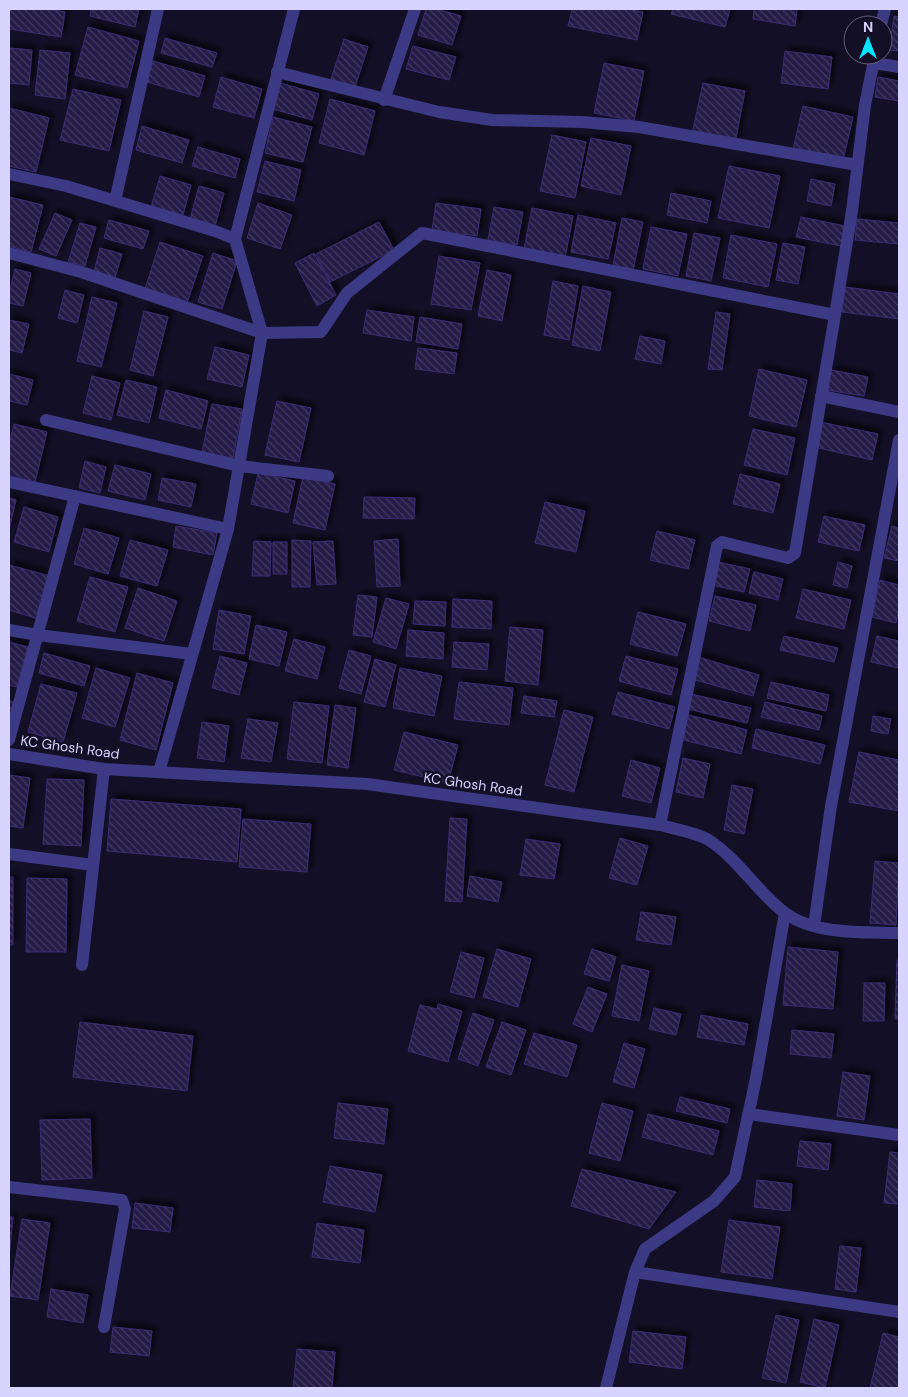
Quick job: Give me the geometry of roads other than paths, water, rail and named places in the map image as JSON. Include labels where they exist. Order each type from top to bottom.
[{"type":"street","points":[[115,201],[158,9]]},
{"type":"street","points":[[159,772],[228,529],[240,466],[262,333],[236,239],[294,9]]},
{"type":"street","points":[[384,100],[415,9]]},
{"type":"street","points":[[660,824],[717,546],[722,542],[788,558],[792,556],[835,315],[858,165],[865,105],[873,65]]},
{"type":"street","points":[[277,72],[384,100],[492,120],[582,122],[639,127],[858,165]]},
{"type":"street","points":[[9,174],[115,201],[236,239]]},
{"type":"street","points":[[9,253],[81,272],[262,333],[321,332],[347,293],[422,233],[835,315]]},
{"type":"street","points":[[821,396],[899,412]]},
{"type":"street","points":[[46,420],[240,466],[328,476]]},
{"type":"street","points":[[814,926],[831,806],[899,440]]},
{"type":"street","points":[[9,482],[228,529]]},
{"type":"street","points":[[9,740],[75,496]]},
{"type":"street","points":[[9,630],[192,654]]},
{"type":"street","name":"KC Ghosh Road","points":[[9,754],[104,769],[368,784],[660,824],[707,839],[736,863],[785,913],[814,926],[856,932],[899,933]]},
{"type":"street","points":[[82,966],[104,769]]},
{"type":"street","points":[[9,854],[93,865]]},
{"type":"street","points":[[606,1388],[635,1272],[645,1249],[714,1201],[735,1177],[749,1114],[785,913]]},
{"type":"street","points":[[749,1114],[899,1135]]},
{"type":"street","points":[[9,1187],[122,1200],[125,1209],[104,1327]]},
{"type":"street","points":[[635,1272],[899,1312]]}]
